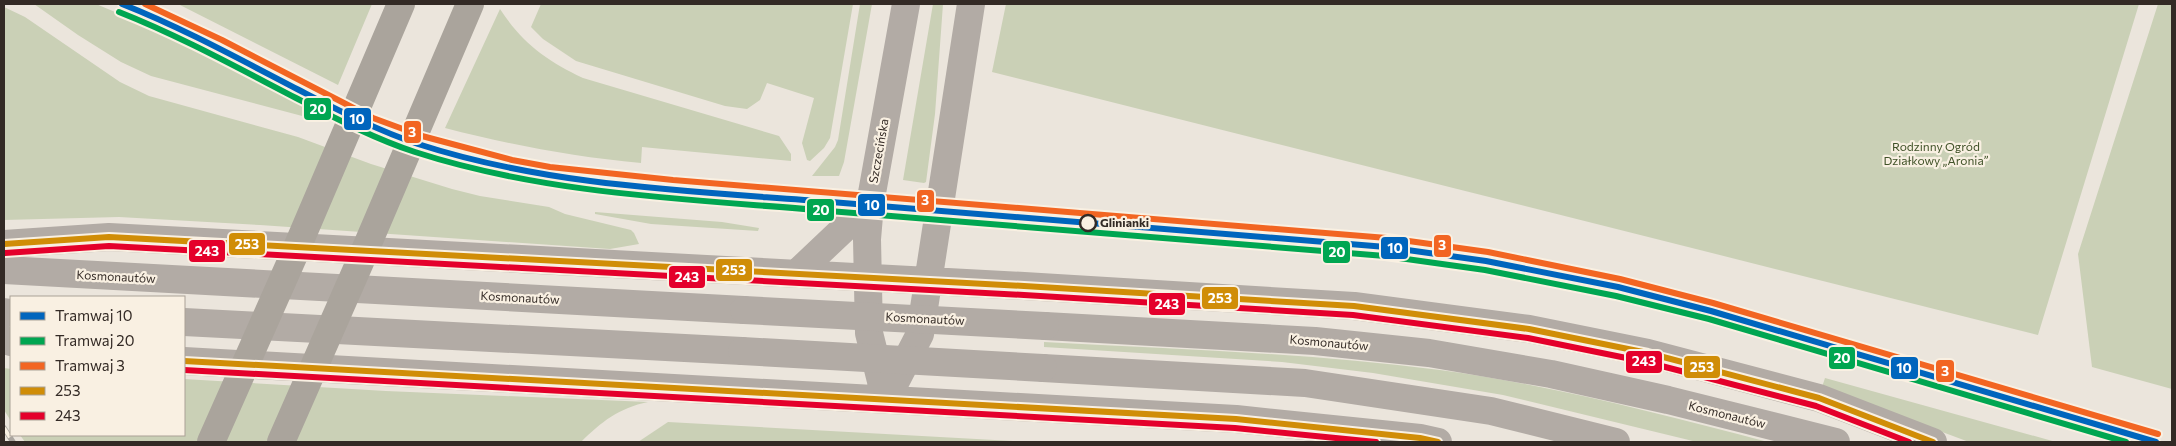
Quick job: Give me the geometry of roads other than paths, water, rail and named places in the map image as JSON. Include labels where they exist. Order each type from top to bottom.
[{"type":"highway","points":[[211,442],[293,257],[401,4]]},
{"type":"highway","points":[[281,442],[470,4]]},
{"type":"main road","name":"Szczecińska","points":[[886,400],[870,333],[868,277],[870,204],[906,4]]},
{"type":"main road","points":[[886,400],[920,334],[954,102],[971,4]]},
{"type":"main road","points":[[796,274],[870,204]]},
{"type":"main road","points":[[4,244],[109,237],[929,280],[1354,306],[1529,329],[1648,353],[1819,398],[1933,442]]},
{"type":"main road","name":"Kosmonautów","points":[[4,270],[1315,341],[1429,353],[1551,374],[1668,400],[1836,442]]},
{"type":"main road","points":[[185,322],[1305,383],[1491,411],[1616,442]]},
{"type":"main road","points":[[185,361],[1236,419],[1420,438],[1438,442]]},
{"type":"railway","points":[[4,428],[13,442]]},
{"type":"tram line","name":"10","points":[[122,4],[190,34],[343,112],[387,132],[418,144],[519,170],[623,185],[675,190],[1386,247],[1486,261],[1618,287],[1711,311],[2156,442]]},
{"type":"tram line","name":"3","points":[[145,4],[222,40],[373,118],[422,136],[512,160],[550,167],[673,180],[1387,238],[1488,252],[1620,279],[1713,303],[2158,434]]},
{"type":"tram line","name":"20","points":[[119,12],[187,42],[340,120],[384,140],[415,152],[516,178],[620,193],[672,198],[1385,256],[1485,270],[1616,296],[1709,319],[2126,442]]},
{"type":"place","name":"Glinianki","points":[[1088,223]]},
{"type":"park label","name":"Rodzinny Ogród Działkowy „Aronia”","points":[[1936,154]]}]
